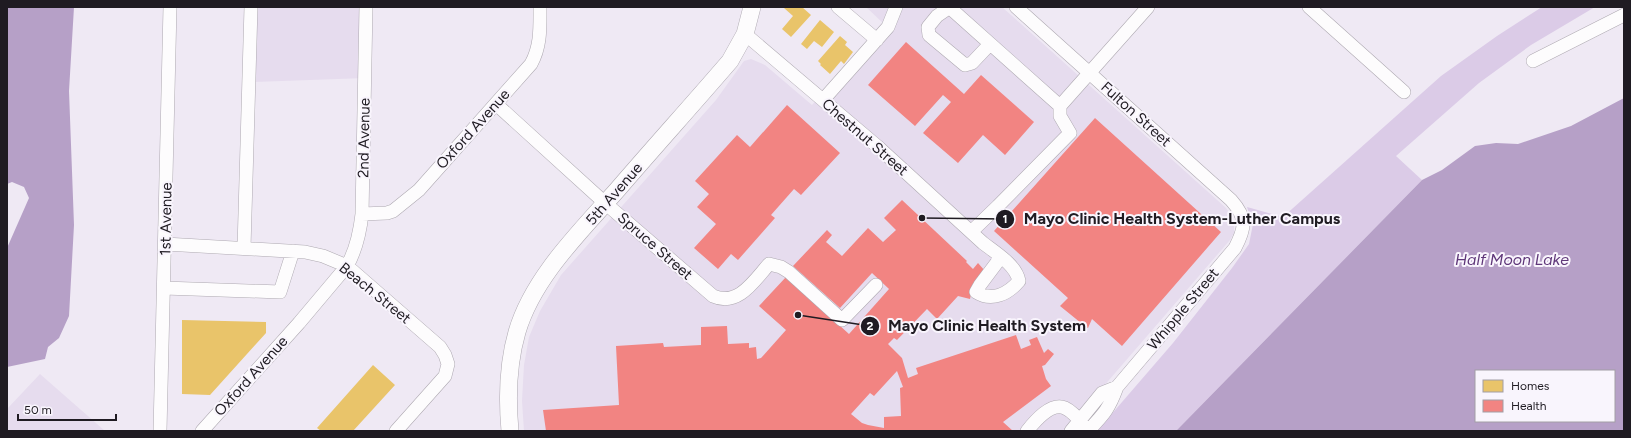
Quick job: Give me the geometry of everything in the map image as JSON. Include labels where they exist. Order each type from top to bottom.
[{"type":"main road","name":"5th Avenue","points":[[510,431],[509,396],[512,352],[517,331],[536,286],[552,264],[730,61],[745,34],[752,7]]},
{"type":"street","name":"1st Avenue","points":[[160,431],[170,7]]},
{"type":"street","points":[[244,248],[251,7]]},
{"type":"street","name":"2nd Avenue","points":[[347,266],[357,241],[362,214],[366,7]]},
{"type":"street","name":"Oxford Avenue","points":[[362,214],[387,213],[403,204],[418,190],[531,64],[537,53],[540,40],[540,7]]},
{"type":"street","points":[[838,7],[877,40]]},
{"type":"street","points":[[823,100],[888,26],[896,7]]},
{"type":"street","points":[[990,44],[972,63],[965,65],[929,35],[928,28],[937,16],[950,7],[1060,106]]},
{"type":"street","name":"Fulton Street","points":[[1016,7],[1231,200],[1240,210],[1244,229]]},
{"type":"street","points":[[971,232],[1070,133],[1060,116],[1060,106],[1148,7]]},
{"type":"street","points":[[1309,7],[1404,92]]},
{"type":"street","points":[[1533,61],[1624,15]]},
{"type":"street","name":"Chestnut Street","points":[[745,34],[877,146],[983,243],[1001,257]]},
{"type":"street","name":"Spruce Street","points":[[496,104],[605,203],[709,293],[718,298],[729,300],[742,293],[769,264],[781,267],[789,272],[842,320],[876,285]]},
{"type":"street","name":"Whipple Street","points":[[1071,431],[1085,427],[1102,393],[1117,386],[1235,248],[1244,229]]},
{"type":"street","name":"Beach Street","points":[[165,244],[305,252],[323,256],[347,266],[440,347],[448,364],[445,376],[396,431]]},
{"type":"street","points":[[164,288],[280,292],[294,251]]},
{"type":"street","name":"Oxford Avenue","points":[[202,431],[299,323],[347,266]]},
{"type":"street","points":[[1027,431],[1052,408],[1059,407],[1066,409],[1085,427]]},
{"type":"shaded area","points":[[251,7],[366,7],[366,78],[251,82]]},
{"type":"shaded area","points":[[866,7],[1002,7],[1226,208],[1234,222],[1234,233],[1230,240],[1065,431],[524,431],[522,401],[524,365],[529,337],[540,311],[561,275],[716,100],[744,61],[751,59],[765,65],[812,105],[884,24]]},
{"type":"shaded area","points":[[1542,7],[1595,7],[1531,45],[1479,83],[1396,156],[1422,180],[1176,431],[1097,431],[1173,343],[1249,244],[1253,224],[1247,207],[1283,217],[1441,76],[1497,36]]},
{"type":"shaded area","points":[[40,374],[105,431],[7,431],[7,409]]},
{"type":"water","points":[[7,7],[74,7],[69,91],[74,225],[69,316],[59,338],[48,347],[45,359],[7,367],[7,248],[29,198],[24,187],[12,182],[7,184]]},
{"type":"water","name":"Half Moon Lake","points":[[1624,98],[1624,431],[1176,431],[1422,180],[1442,170],[1475,146],[1496,143],[1518,144],[1571,126]]},
{"type":"building: Homes","points":[[802,7],[811,15],[791,37],[782,29],[793,16],[784,8]]},
{"type":"building: Homes","points":[[820,20],[834,32],[822,47],[814,41],[807,49],[801,44]]},
{"type":"building: Homes","points":[[840,36],[847,42],[845,45],[853,52],[844,64],[841,61],[830,74],[820,65],[821,64],[818,61]]},
{"type":"building: Homes","points":[[182,320],[266,322],[266,333],[210,395],[182,394]]},
{"type":"building: Homes","points":[[373,365],[395,385],[353,431],[321,431],[317,428]]},
{"type":"building: Health","points":[[906,42],[964,94],[981,75],[1034,122],[1005,155],[983,135],[958,163],[923,133],[951,102],[943,95],[915,126],[868,85]]},
{"type":"building: Health","points":[[787,105],[840,153],[801,195],[794,189],[771,215],[775,218],[738,260],[731,254],[718,269],[694,248],[716,224],[697,207],[709,194],[695,181],[737,135],[750,147]]},
{"type":"building: Health","points":[[1095,118],[1221,232],[1122,346],[1092,319],[1088,328],[1081,325],[1081,323],[1060,306],[1068,298],[994,231]]},
{"type":"building: Health","points":[[902,200],[967,261],[966,262],[973,269],[978,263],[985,271],[973,284],[970,299],[958,296],[937,319],[927,309],[897,340],[894,338],[888,344],[902,358],[908,378],[918,374],[916,368],[1016,335],[1021,349],[1031,345],[1029,340],[1037,337],[1044,353],[1048,349],[1054,354],[1045,365],[1042,366],[1046,379],[1051,386],[1003,422],[1013,431],[546,431],[543,410],[619,405],[616,346],[663,343],[664,347],[701,345],[701,327],[727,326],[728,344],[749,343],[749,348],[756,347],[757,359],[761,358],[786,330],[759,306],[786,277],[849,334],[889,289],[872,273],[840,308],[793,266],[827,230],[832,235],[826,242],[842,256],[868,228],[883,242],[896,230],[884,218]],"holes":[[[897,371],[903,387],[900,388],[901,416],[884,417],[884,428],[862,423],[851,414],[870,393],[874,396]]]},
{"type":"place","name":"Mayo Clinic Health System-Luther Campus","points":[[922,218]]},
{"type":"place","name":"Mayo Clinic Health System","points":[[798,315]]}]
